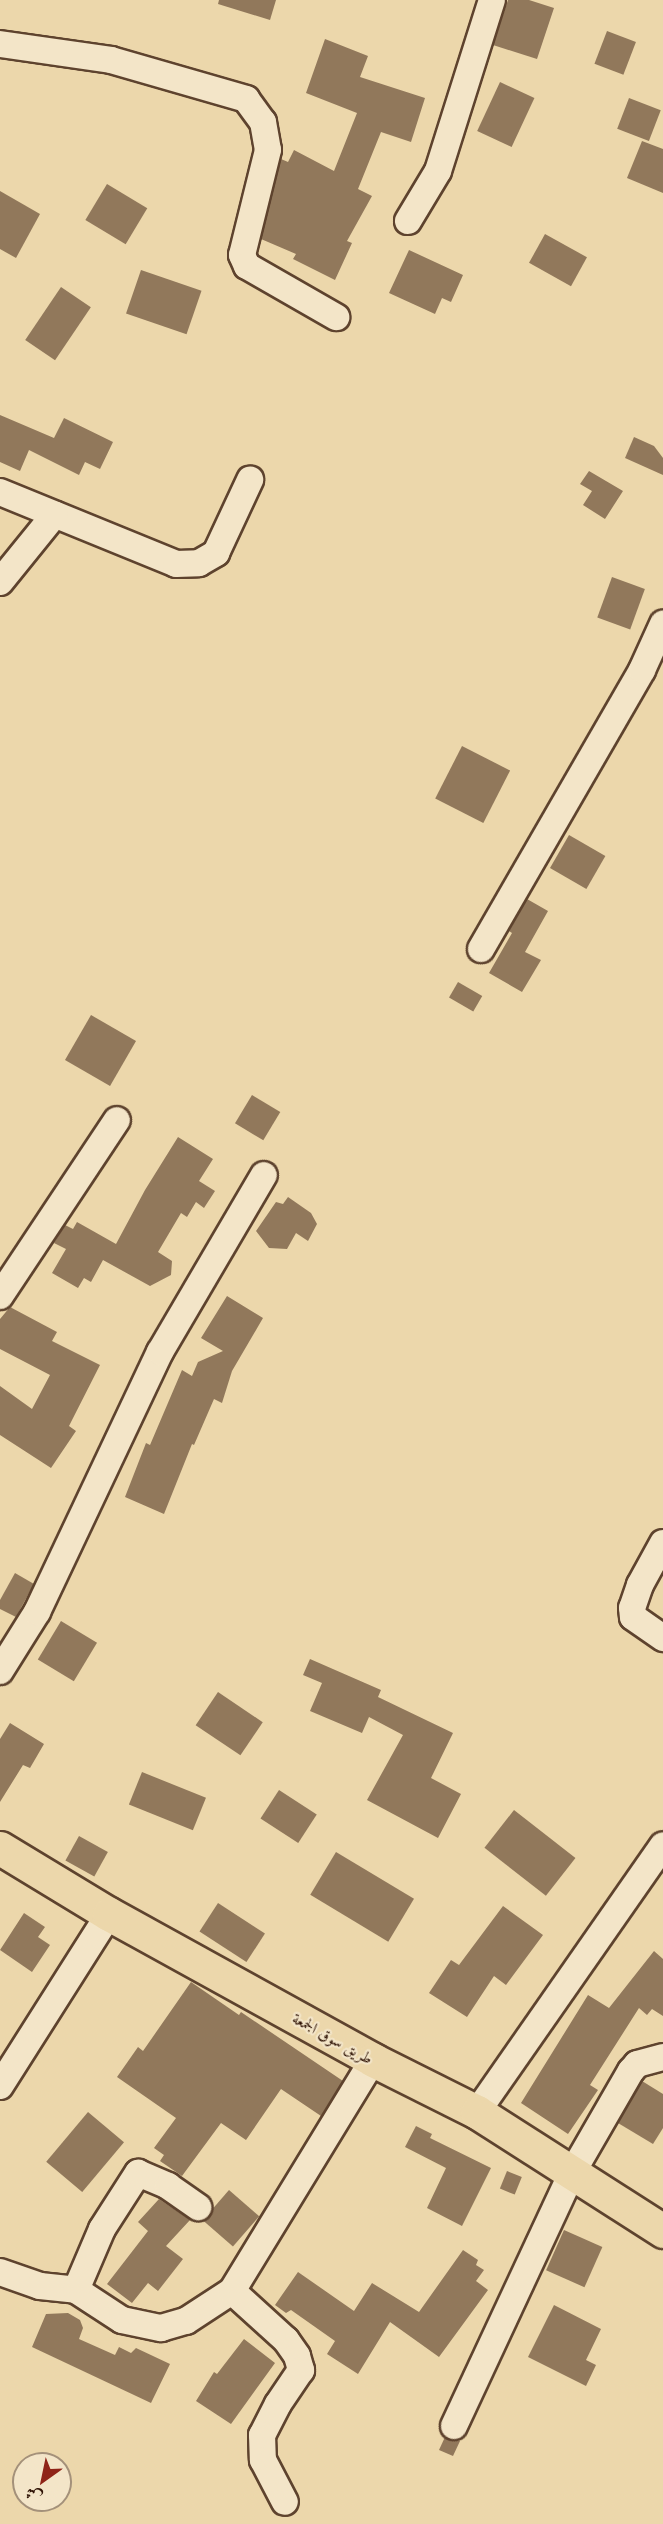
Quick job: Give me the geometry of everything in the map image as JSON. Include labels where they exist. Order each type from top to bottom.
[{"type":"main road","name":"طريق سوق الجمعة","points":[[0,1848],[109,1914],[373,2060],[477,2112],[663,2231]]},
{"type":"street","points":[[408,221],[438,171],[492,0]]},
{"type":"street","points":[[0,44],[111,60],[246,99],[263,122],[268,150],[242,255],[247,266],[336,317]]},
{"type":"street","points":[[0,492],[176,564],[199,563],[216,553],[249,480]]},
{"type":"street","points":[[0,582],[55,514]]},
{"type":"street","points":[[481,949],[642,670],[663,624]]},
{"type":"street","points":[[0,1296],[117,1120]]},
{"type":"street","points":[[0,1671],[37,1612],[160,1352],[264,1175]]},
{"type":"street","points":[[663,1544],[640,1585],[632,1608],[633,1617],[663,1638]]},
{"type":"street","points":[[477,2112],[663,1845]]},
{"type":"street","points":[[0,2086],[109,1914]]},
{"type":"street","points":[[454,2426],[572,2173],[631,2071],[637,2064],[663,2057]]},
{"type":"street","points":[[0,2272],[40,2286],[76,2290],[122,2320],[161,2328],[186,2321],[232,2291],[373,2060]]},
{"type":"street","points":[[76,2290],[102,2229],[138,2173],[168,2186],[198,2207]]},
{"type":"street","points":[[232,2291],[286,2340],[297,2356],[301,2370],[278,2404],[262,2435],[263,2460],[285,2502]]},
{"type":"building","points":[[219,0],[276,0],[270,20],[218,4]]},
{"type":"building","points":[[508,0],[529,0],[554,8],[537,59],[493,45]]},
{"type":"building","points":[[607,31],[636,42],[623,75],[594,64]]},
{"type":"building","points":[[325,39],[368,56],[360,77],[425,98],[411,142],[381,132],[358,189],[372,196],[347,241],[352,243],[335,280],[293,259],[296,254],[261,239],[281,159],[288,162],[294,150],[334,171],[357,113],[306,93]]},
{"type":"building","points":[[500,82],[534,98],[512,147],[477,131]]},
{"type":"building","points":[[629,98],[661,110],[649,141],[617,129]]},
{"type":"building","points":[[642,141],[663,149],[663,193],[627,178]]},
{"type":"building","points":[[107,184],[147,208],[126,244],[85,220]]},
{"type":"building","points":[[0,191],[40,214],[16,258],[0,249]]},
{"type":"building","points":[[545,234],[587,257],[571,286],[529,263]]},
{"type":"building","points":[[409,250],[463,275],[451,302],[442,298],[435,314],[389,293]]},
{"type":"building","points":[[141,270],[202,291],[187,334],[126,313]]},
{"type":"building","points":[[61,287],[91,307],[55,360],[25,340]]},
{"type":"building","points":[[0,415],[54,438],[64,418],[113,442],[100,469],[85,462],[79,475],[29,450],[20,471],[0,462]]},
{"type":"building","points":[[634,437],[654,446],[663,458],[663,475],[625,458]]},
{"type":"building","points":[[589,471],[623,491],[605,519],[583,505],[592,491],[580,484]]},
{"type":"building","points":[[612,577],[645,589],[630,629],[597,617]]},
{"type":"building","points":[[462,746],[510,771],[483,823],[435,799]]},
{"type":"building","points":[[569,835],[605,856],[586,889],[550,868]]},
{"type":"building","points":[[527,899],[548,911],[525,952],[541,960],[522,992],[489,973],[512,933],[509,931]]},
{"type":"building","points":[[458,982],[482,996],[473,1012],[449,998]]},
{"type":"building","points":[[91,1015],[136,1041],[110,1086],[65,1060]]},
{"type":"building","points":[[252,1095],[280,1112],[263,1140],[235,1123]]},
{"type":"building","points":[[178,1137],[213,1159],[199,1181],[215,1191],[204,1208],[196,1202],[187,1217],[181,1213],[158,1252],[172,1261],[171,1275],[150,1286],[103,1260],[91,1282],[84,1278],[78,1288],[52,1273],[66,1249],[54,1243],[65,1225],[73,1229],[77,1222],[116,1244],[145,1190]]},
{"type":"building","points":[[288,1197],[311,1213],[317,1224],[308,1241],[296,1233],[287,1249],[269,1248],[256,1231],[276,1202],[283,1204]]},
{"type":"building","points":[[227,1296],[263,1318],[232,1371],[222,1403],[214,1399],[194,1445],[192,1444],[164,1514],[125,1497],[146,1443],[150,1445],[182,1370],[192,1376],[198,1362],[223,1351],[201,1338]]},
{"type":"building","points":[[10,1307],[57,1332],[52,1341],[100,1365],[69,1426],[76,1431],[51,1468],[0,1435],[0,1386],[32,1409],[50,1375],[0,1349],[0,1319]]},
{"type":"building","points":[[15,1573],[34,1584],[16,1617],[0,1609],[0,1600]]},
{"type":"building","points":[[61,1621],[97,1643],[74,1681],[38,1660]]},
{"type":"building","points":[[310,1659],[381,1690],[378,1697],[453,1733],[431,1778],[461,1794],[438,1838],[367,1800],[403,1735],[369,1717],[362,1733],[310,1711],[322,1683],[303,1675]]},
{"type":"building","points":[[218,1692],[263,1722],[240,1755],[196,1725]]},
{"type":"building","points":[[10,1723],[44,1744],[30,1768],[23,1765],[0,1802],[0,1739]]},
{"type":"building","points":[[142,1772],[206,1798],[193,1830],[129,1804]]},
{"type":"building","points":[[279,1790],[317,1815],[298,1843],[260,1819]]},
{"type":"building","points":[[514,1810],[575,1858],[546,1896],[484,1848]]},
{"type":"building","points":[[79,1836],[108,1852],[94,1876],[65,1860]]},
{"type":"building","points":[[336,1852],[414,1899],[388,1942],[310,1895]]},
{"type":"building","points":[[218,1903],[265,1933],[246,1962],[199,1932]]},
{"type":"building","points":[[503,1906],[543,1935],[506,1985],[494,1976],[467,2017],[429,1993],[451,1960],[459,1965]]},
{"type":"building","points":[[24,1913],[45,1927],[38,1937],[50,1945],[32,1972],[0,1950]]},
{"type":"building","points":[[654,1951],[663,1959],[663,2016],[652,2009],[647,2015],[639,2008],[590,2085],[598,2090],[568,2134],[521,2103],[588,1995],[609,2008]]},
{"type":"building","points":[[191,1982],[239,2015],[241,2012],[343,2081],[321,2116],[281,2089],[246,2140],[221,2123],[182,2176],[160,2161],[164,2155],[154,2148],[176,2118],[117,2077],[138,2047],[143,2051]]},
{"type":"building","points":[[642,2081],[663,2094],[663,2128],[653,2144],[618,2123]]},
{"type":"building","points":[[88,2112],[124,2142],[82,2192],[46,2162]]},
{"type":"building","points":[[416,2126],[432,2134],[430,2138],[491,2168],[462,2226],[427,2208],[446,2168],[405,2147]]},
{"type":"building","points":[[507,2171],[522,2177],[515,2195],[500,2189]]},
{"type":"building","points":[[229,2190],[259,2216],[233,2246],[203,2220]]},
{"type":"building","points":[[159,2199],[190,2220],[166,2246],[183,2259],[158,2291],[148,2283],[132,2303],[107,2284],[148,2231],[138,2222]]},
{"type":"building","points":[[564,2230],[602,2247],[584,2287],[546,2270]]},
{"type":"building","points":[[463,2250],[478,2260],[476,2265],[484,2270],[476,2281],[488,2290],[439,2357],[390,2322],[358,2374],[327,2354],[335,2341],[291,2310],[286,2313],[275,2305],[298,2272],[354,2311],[372,2283],[419,2312]]},
{"type":"building","points":[[554,2305],[601,2329],[586,2360],[596,2365],[586,2386],[528,2357]]},
{"type":"building","points":[[68,2313],[80,2320],[83,2328],[79,2339],[115,2355],[119,2347],[131,2353],[136,2348],[170,2364],[151,2403],[32,2347],[46,2314]]},
{"type":"building","points":[[244,2339],[275,2363],[231,2424],[196,2401],[214,2372],[217,2374]]},
{"type":"building","points":[[445,2437],[460,2441],[453,2456],[439,2450]]}]
